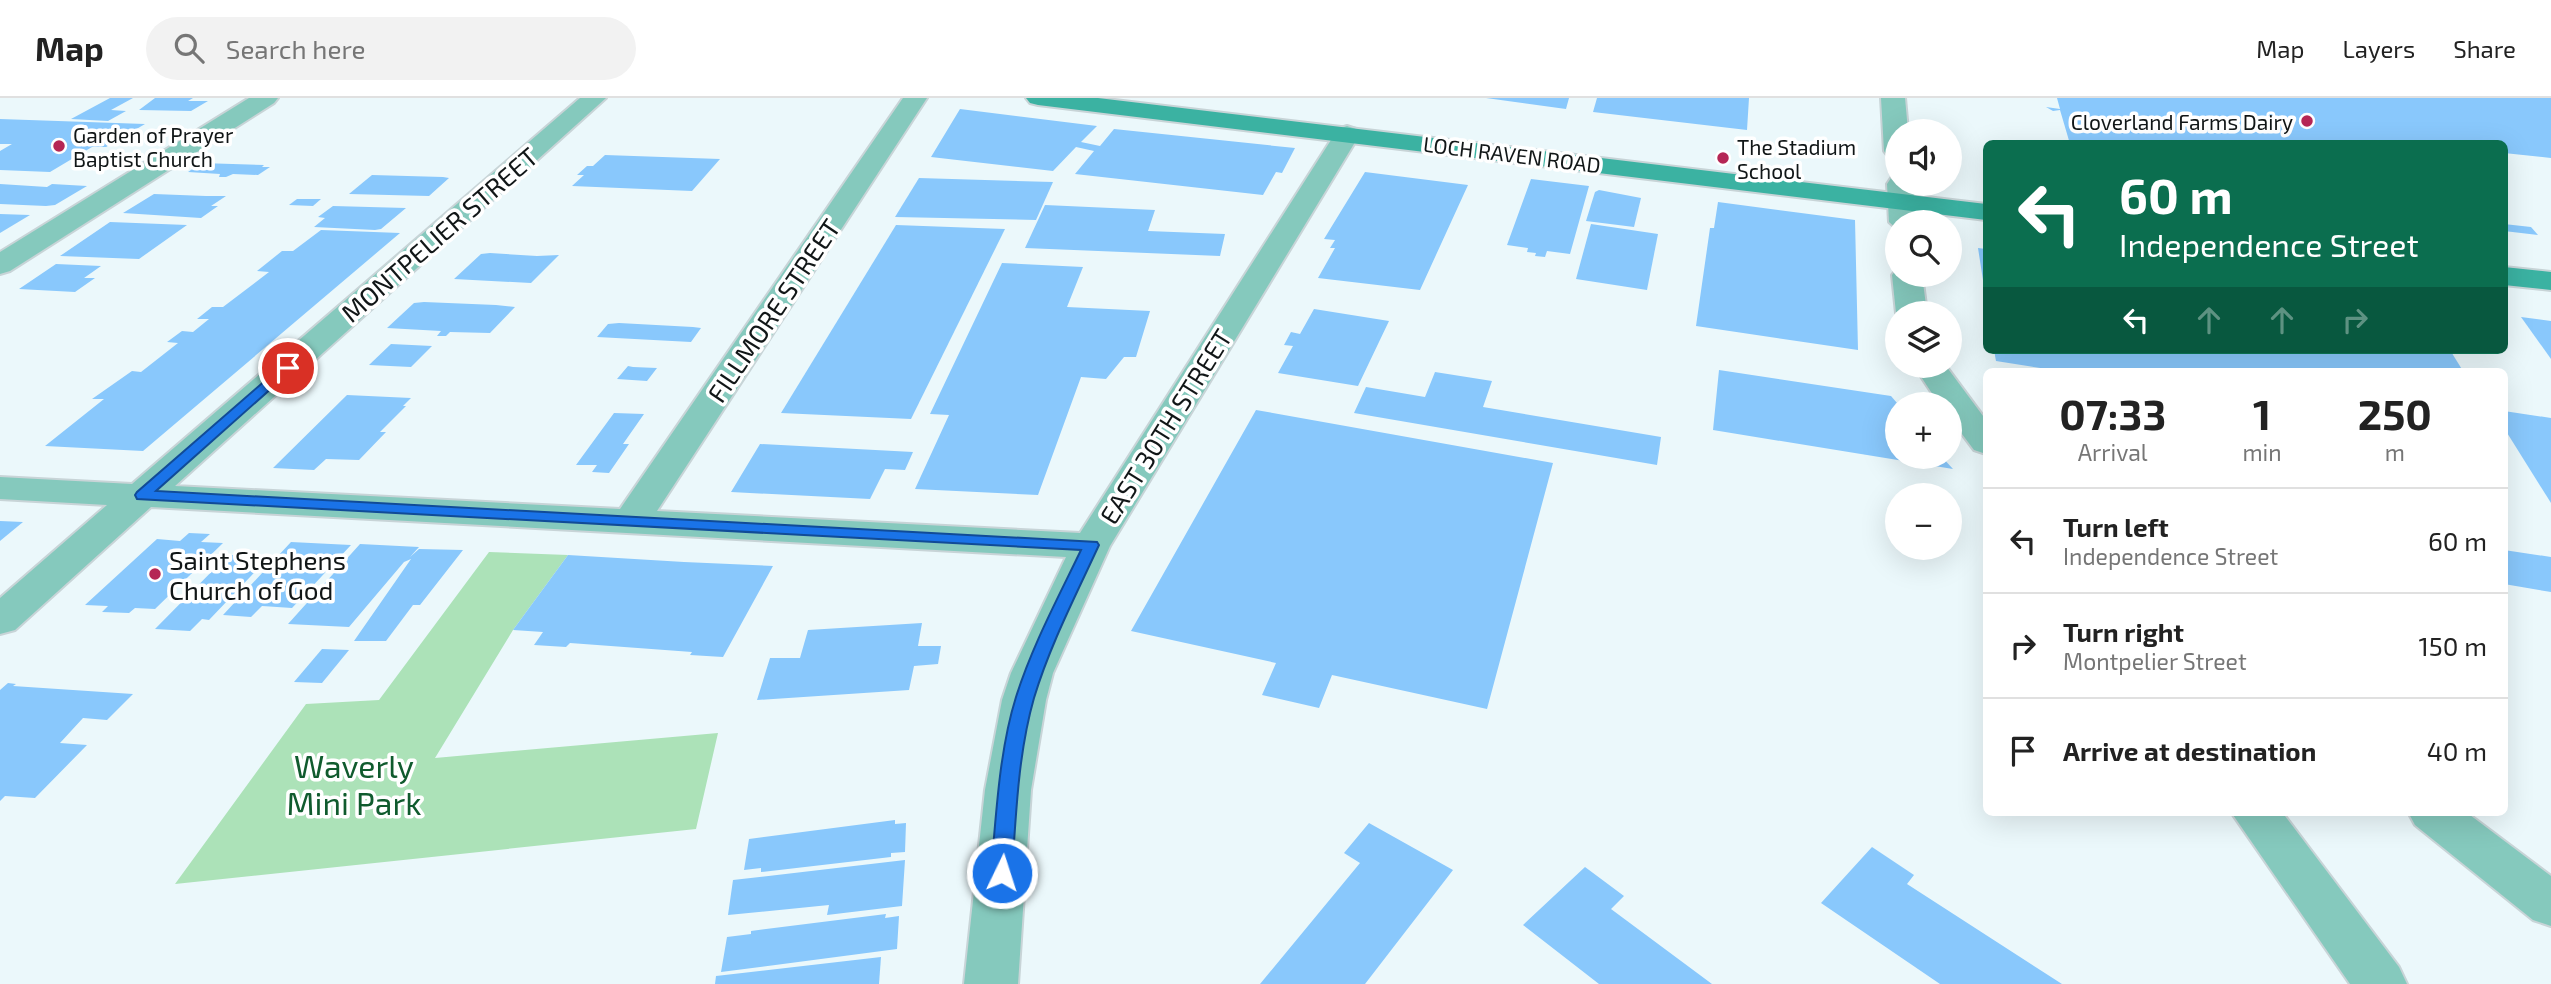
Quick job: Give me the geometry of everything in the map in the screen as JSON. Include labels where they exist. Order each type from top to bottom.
[{"type":"main road","name":"LOCH RAVEN ROAD","points":[[1038,98],[1983,212]]},
{"type":"main road","points":[[2508,276],[2551,281]]},
{"type":"street","points":[[0,265],[266,98]]},
{"type":"street","name":"MONTPELIER STREET","points":[[0,620],[594,98]]},
{"type":"street","name":"FILLMORE STREET","points":[[631,521],[915,98]]},
{"type":"street","points":[[1892,98],[1894,119]]},
{"type":"street","name":"EAST 30TH STREET","points":[[990,984],[1008,790],[1024,700],[1042,649],[1091,545],[1346,134]]},
{"type":"street","points":[[1939,378],[1983,439]]},
{"type":"street","points":[[0,488],[1091,545]]},
{"type":"street","points":[[2258,816],[2380,984]]},
{"type":"street","points":[[2437,816],[2551,905]]},
{"type":"green space","name":"Waverly Mini Park","points":[[489,552],[568,555],[513,630],[435,758],[718,733],[696,829],[175,884],[306,704],[379,700]]},
{"type":"building","points":[[110,98],[133,98],[111,110],[126,111],[108,121],[71,119]]},
{"type":"building","points":[[155,98],[193,98],[188,101],[208,101],[191,111],[139,110]]},
{"type":"building","points":[[1486,98],[1569,98],[1566,109]]},
{"type":"building","name":"The Stadium School","points":[[1597,98],[1749,98],[1747,130],[1593,112]]},
{"type":"building","name":"Cloverland Farms Dairy","points":[[2057,98],[2551,98],[2551,158],[2508,153],[2508,140],[2069,140],[2060,110],[2053,111],[2046,107],[2060,109]]},
{"type":"building","points":[[960,109],[1097,126],[1081,142],[1100,146],[1114,129],[1295,148],[1282,173],[1276,172],[1263,195],[1075,174],[1094,151],[1076,147],[1053,171],[931,157]]},
{"type":"building","name":"Garden of Prayer Baptist Church","points":[[0,119],[145,124],[106,147],[92,147],[50,172],[0,170],[0,151],[12,144],[0,144]]},
{"type":"building","points":[[605,155],[720,159],[692,191],[572,186],[584,175],[577,175]]},
{"type":"building","points":[[201,163],[270,167],[258,175],[233,174],[226,177],[219,177],[220,174],[188,172]]},
{"type":"building","points":[[1365,172],[1468,185],[1420,290],[1318,278],[1335,248],[1330,248],[1335,240],[1324,239]]},
{"type":"building","points":[[372,175],[449,178],[429,196],[349,194]]},
{"type":"building","points":[[919,178],[1053,182],[1036,220],[895,217]]},
{"type":"building","points":[[1531,179],[1589,186],[1570,254],[1547,251],[1545,257],[1535,256],[1536,253],[1527,252],[1528,248],[1507,245]]},
{"type":"building","points":[[0,184],[87,186],[55,205],[46,206],[0,204]]},
{"type":"building","points":[[1599,190],[1641,198],[1634,227],[1586,221],[1595,192]]},
{"type":"building","points":[[154,194],[226,196],[211,206],[218,206],[201,218],[123,213]]},
{"type":"building","points":[[297,199],[321,199],[313,206],[289,205]]},
{"type":"building","points":[[1718,202],[1855,220],[1858,350],[1696,326],[1710,228],[1714,228]]},
{"type":"building","points":[[1045,205],[1155,210],[1148,231],[1225,234],[1220,256],[1025,248]]},
{"type":"building","points":[[333,206],[406,208],[381,229],[314,227],[325,218],[318,217]]},
{"type":"building","points":[[0,214],[30,215],[0,233]]},
{"type":"building","points":[[110,222],[187,225],[139,259],[60,256]]},
{"type":"building","points":[[1591,224],[1658,234],[1647,290],[1576,279]]},
{"type":"building","points":[[2508,224],[2531,227],[2538,235],[2508,231]]},
{"type":"building","points":[[896,225],[1005,229],[911,419],[781,413]]},
{"type":"building","points":[[321,230],[400,233],[143,451],[45,446],[104,399],[92,399],[132,371],[141,372],[178,343],[167,342],[182,331],[193,332],[209,319],[197,319],[212,307],[223,307],[269,272],[257,271],[282,251],[293,251]]},
{"type":"building","points":[[1978,248],[1983,249],[1983,280]]},
{"type":"building","points":[[481,254],[559,255],[531,283],[454,279]]},
{"type":"building","points":[[1002,263],[1083,267],[1067,307],[1150,311],[1136,357],[1124,357],[1106,379],[1081,377],[1038,495],[915,489],[949,415],[930,414]]},
{"type":"building","points":[[56,264],[101,266],[84,278],[95,278],[75,292],[19,289]]},
{"type":"building","points":[[414,303],[515,307],[490,333],[450,332],[446,336],[437,336],[441,331],[387,328]]},
{"type":"building","points":[[1314,309],[1389,321],[1358,386],[1278,373],[1293,346],[1284,345],[1291,332],[1300,334]]},
{"type":"building","points":[[2521,317],[2551,321],[2551,359]]},
{"type":"building","points":[[608,324],[701,328],[691,342],[597,337]]},
{"type":"building","points":[[391,344],[432,346],[411,367],[369,365]]},
{"type":"building","points":[[1995,354],[2452,354],[2461,368],[2041,368],[1996,361]]},
{"type":"building","points":[[628,366],[657,368],[647,381],[617,379]]},
{"type":"building","points":[[1719,370],[1885,395],[1885,458],[1713,430]]},
{"type":"building","points":[[1435,372],[1492,381],[1483,407],[1661,437],[1657,465],[1354,413],[1366,387],[1425,397]]},
{"type":"building","points":[[347,395],[411,398],[380,432],[386,432],[359,460],[326,459],[314,470],[273,468]]},
{"type":"building","points":[[1256,410],[1553,463],[1487,709],[1332,675],[1319,708],[1262,695],[1276,663],[1131,631]]},
{"type":"building","points":[[2508,412],[2551,418],[2551,503],[2508,434]]},
{"type":"building","points":[[614,413],[644,414],[623,444],[629,444],[609,473],[592,472],[597,465],[576,465]]},
{"type":"building","points":[[760,444],[913,452],[905,470],[885,469],[870,499],[731,492]]},
{"type":"building","points":[[0,521],[23,522],[0,541]]},
{"type":"building","name":"Saint Stephens Church of God","points":[[189,533],[210,534],[201,542],[223,543],[155,609],[135,608],[129,613],[102,612],[108,606],[85,605],[157,539],[180,541]]},
{"type":"building","points":[[291,542],[351,545],[292,608],[262,606],[251,617],[223,615]]},
{"type":"building","points":[[360,544],[419,547],[410,557],[419,549],[463,550],[420,605],[413,605],[386,641],[354,641],[411,559],[404,562],[349,627],[288,624]]},
{"type":"building","points":[[2508,551],[2551,557],[2551,592],[2508,585]]},
{"type":"building","points":[[228,555],[269,557],[209,620],[202,619],[190,631],[155,629]]},
{"type":"building","points":[[568,555],[773,566],[723,657],[690,655],[692,652],[570,643],[566,647],[534,645],[543,632],[513,630]]},
{"type":"building","points":[[922,623],[918,646],[941,646],[938,664],[914,666],[909,690],[757,700],[770,658],[800,658],[808,630]]},
{"type":"building","points":[[322,649],[349,650],[322,683],[294,682]]},
{"type":"building","points":[[8,683],[16,684],[13,686],[133,694],[107,720],[83,718],[60,743],[87,745],[35,798],[5,796],[0,801],[0,690]]},
{"type":"building","points":[[895,820],[895,824],[906,823],[905,852],[891,853],[891,857],[761,872],[761,868],[744,870],[749,839]]},
{"type":"building","points":[[1369,823],[1453,870],[1365,984],[1260,984],[1360,863],[1344,853]]},
{"type":"building","points":[[1872,847],[1914,875],[1907,884],[2062,984],[1940,984],[1821,903]]},
{"type":"building","points":[[905,860],[902,906],[827,915],[829,905],[728,915],[733,880]]},
{"type":"building","points":[[1585,867],[1624,896],[1611,909],[1712,984],[1599,984],[1523,925]]},
{"type":"building","points":[[886,914],[885,918],[899,916],[897,949],[721,972],[727,937],[751,934],[751,931]]},
{"type":"building","points":[[881,957],[879,984],[715,984],[716,976]]},
{"type":"place","name":"Cloverland Farms Dairy","points":[[2307,121]]},
{"type":"place","name":"Garden of Prayer Baptist Church","points":[[59,146]]},
{"type":"place","name":"The Stadium School","points":[[1723,158]]},
{"type":"place","name":"Saint Stephens Church of God","points":[[155,574]]},
{"type":"route","points":[[288,368],[142,495],[1091,545],[1058,612],[1032,673],[1024,700],[1008,790],[1002,873]]}]
